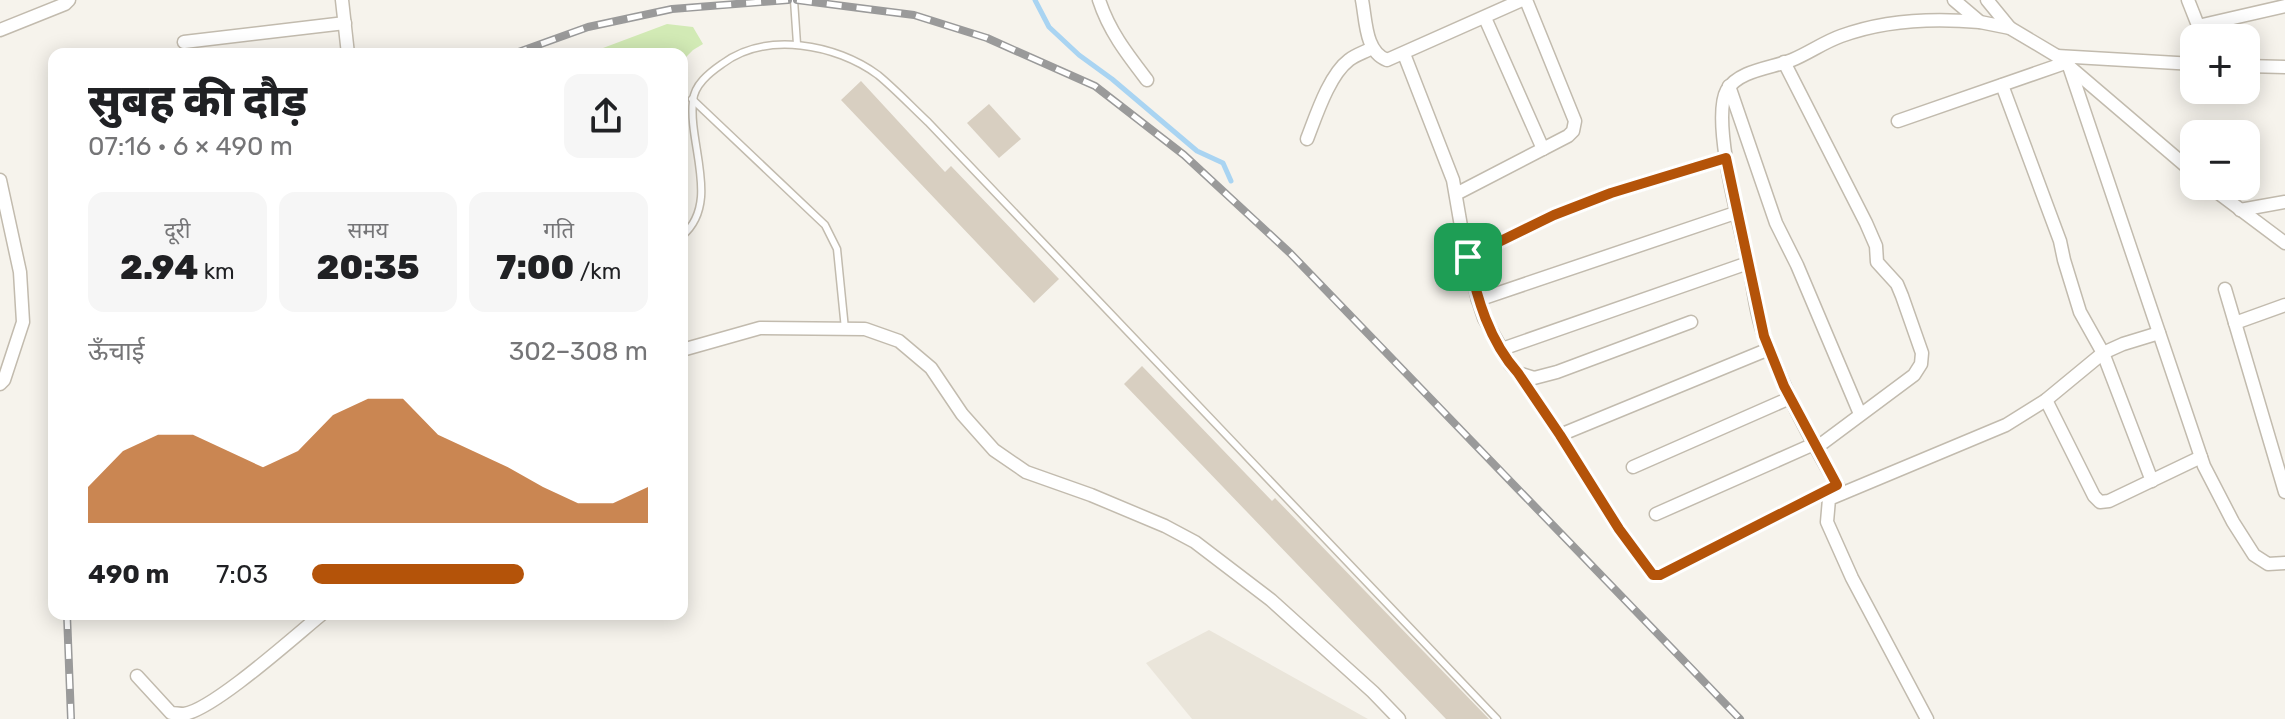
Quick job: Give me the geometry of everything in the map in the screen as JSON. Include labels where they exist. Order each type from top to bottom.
[{"type":"street","points":[[0,30],[69,0]]},
{"type":"street","points":[[342,0],[347,48]]},
{"type":"street","points":[[1099,0],[1120,45],[1147,80]]},
{"type":"street","points":[[1362,0],[1372,48],[1387,60],[1524,0],[1575,121],[1573,131],[1456,194]]},
{"type":"street","points":[[1954,0],[1980,22]]},
{"type":"street","points":[[1987,0],[2010,28],[2064,62],[2180,161]]},
{"type":"street","points":[[2188,0],[2197,24]]},
{"type":"street","points":[[2220,24],[2268,5],[2285,6]]},
{"type":"street","points":[[1485,18],[1543,149]]},
{"type":"street","points":[[1839,489],[1790,398],[1764,336],[1726,158],[1722,116],[1724,97],[1729,86],[1739,77],[1784,62],[1843,35],[1898,23],[1956,20],[2010,28]]},
{"type":"street","points":[[184,42],[345,23]]},
{"type":"street","points":[[1307,139],[1325,95],[1339,71],[1348,60],[1372,48]]},
{"type":"street","points":[[1404,54],[1453,180],[1484,318],[1619,529],[1653,575],[1660,575],[1839,489],[2006,425],[2046,400],[2103,353],[2159,333]]},
{"type":"street","points":[[1656,514],[1815,446],[1914,375],[1921,364],[1922,353],[1897,284],[1877,262],[1876,246],[1866,223],[1784,62]]},
{"type":"street","points":[[2064,62],[2201,457],[2233,522],[2254,555],[2268,564],[2285,563]]},
{"type":"street","points":[[1898,121],[2064,62],[2180,64]]},
{"type":"street","points":[[2260,66],[2285,67]]},
{"type":"street","points":[[2002,85],[2060,241],[2080,312],[2103,353],[2152,481]]},
{"type":"street","points":[[1729,86],[1776,223],[1860,414]]},
{"type":"street","points":[[1468,257],[1554,215],[1611,193],[1726,158]]},
{"type":"street","points":[[0,180],[20,272],[23,322],[0,384]]},
{"type":"street","points":[[2227,200],[2285,243]]},
{"type":"street","points":[[2240,210],[2285,202]]},
{"type":"street","points":[[1478,300],[1738,212]]},
{"type":"street","points":[[1502,349],[1748,263]]},
{"type":"street","points":[[2225,289],[2285,492]]},
{"type":"street","points":[[2235,323],[2285,305]]},
{"type":"street","points":[[1518,373],[1534,378],[1557,372],[1691,322]]},
{"type":"street","points":[[688,348],[760,328],[865,329],[899,341],[931,368],[962,414],[994,450],[1026,472],[1091,495],[1195,542],[1271,600],[1399,719]]},
{"type":"street","points":[[1560,435],[1769,349]]},
{"type":"street","points":[[1633,467],[1790,398]]},
{"type":"street","points":[[2046,400],[2094,496],[2100,502],[2109,501],[2201,457]]},
{"type":"street","points":[[1839,489],[1829,499],[1827,522],[1852,578],[1927,719]]},
{"type":"street","points":[[137,676],[171,713],[185,714],[244,678],[315,620]]},
{"type":"lane","points":[[794,0],[797,44]]},
{"type":"lane","points":[[688,231],[693,227],[701,206],[692,99],[706,75],[733,55],[769,45],[797,44],[840,55],[877,75],[928,122],[1497,719]]},
{"type":"lane","points":[[692,99],[825,225],[837,249],[845,329]]},
{"type":"shaded area","points":[[1209,630],[1368,719],[1192,719],[1146,663]]},
{"type":"green space","points":[[667,24],[693,27],[703,44],[688,55],[688,48],[603,48]]},
{"type":"building","points":[[861,81],[945,172],[951,166],[1059,279],[1034,303],[841,100]]},
{"type":"building","points":[[989,104],[1021,139],[999,158],[967,123]]},
{"type":"building","points":[[1142,366],[1489,719],[1446,719],[1124,384]]},
{"type":"waterway","points":[[1035,0],[1049,27],[1079,55],[1197,151],[1223,163],[1231,181]]},
{"type":"railway","points":[[530,48],[588,27],[672,9],[788,0]]},
{"type":"railway","points":[[797,0],[914,15],[987,38],[1095,86],[1184,155],[1290,253],[1740,719]]},
{"type":"railway","points":[[67,620],[71,719]]},
{"type":"route","points":[[1726,158],[1764,336],[1784,386],[1837,485],[1660,575],[1653,575],[1510,364],[1484,318],[1468,257],[1554,215],[1611,193],[1726,158]]}]
